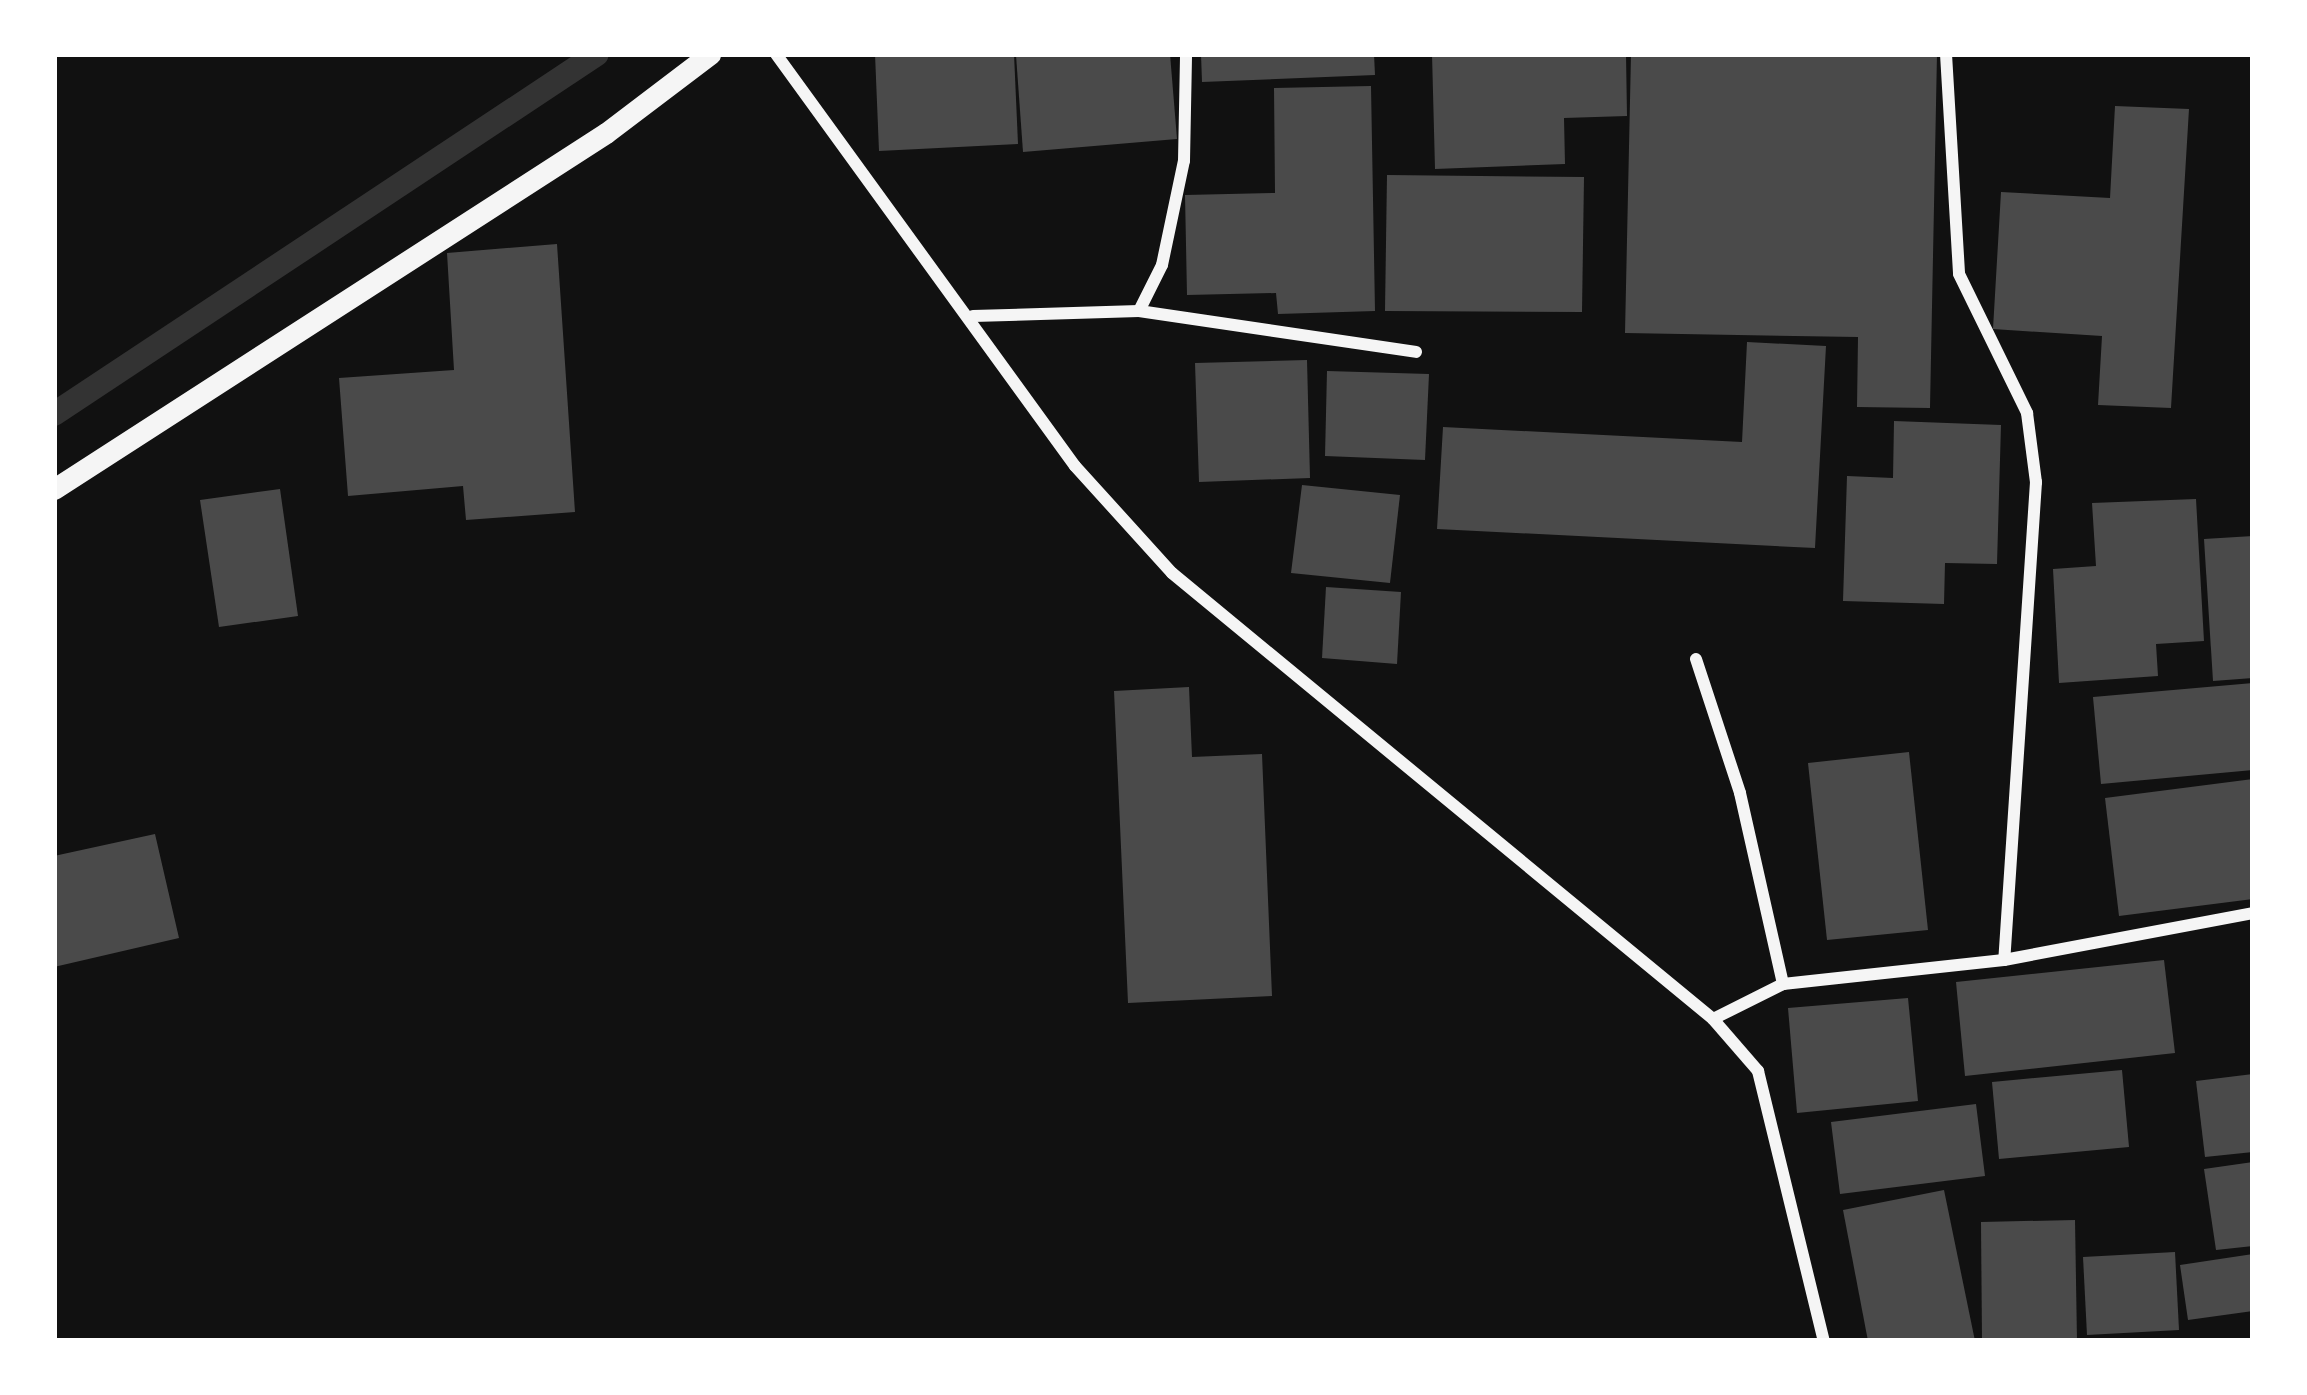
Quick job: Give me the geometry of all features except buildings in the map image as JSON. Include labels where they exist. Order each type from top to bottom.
[{"type":"street","points":[[54,490],[606,133],[710,54]]},
{"type":"street","points":[[776,54],[973,316],[1075,466],[1172,573],[1713,1019],[1758,1071],[1824,1341]]},
{"type":"street","points":[[1139,311],[1162,266],[1184,161],[1186,54]]},
{"type":"street","points":[[1946,54],[1959,274],[2027,413],[2036,482],[2004,960]]},
{"type":"street","points":[[973,316],[1139,311],[1416,352]]},
{"type":"street","points":[[1696,659],[1740,793],[1783,984]]},
{"type":"street","points":[[1713,1019],[1783,984],[2004,960],[2253,913]]},
{"type":"waterway","points":[[54,414],[597,54]]}]
